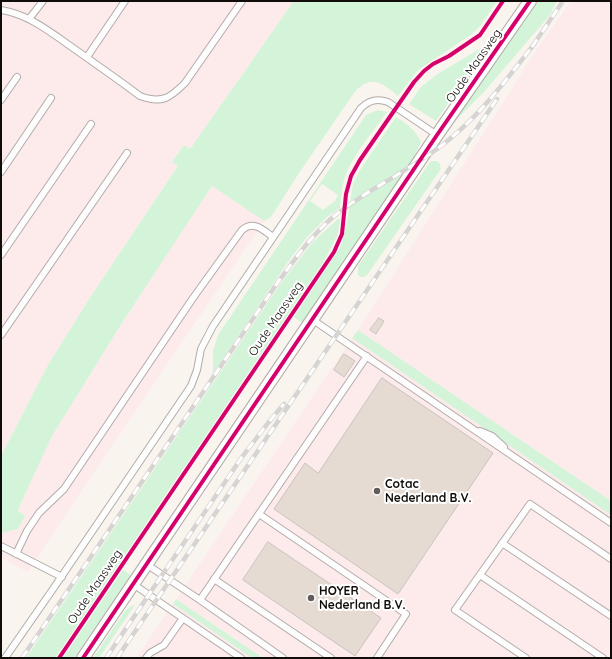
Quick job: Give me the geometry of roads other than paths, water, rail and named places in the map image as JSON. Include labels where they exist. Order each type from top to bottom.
[{"type":"street","name":"Oude Maasweg","points":[[83,658],[530,1]]},
{"type":"lane","points":[[29,19],[43,1]]},
{"type":"lane","points":[[87,58],[125,1]]},
{"type":"lane","points":[[1,10],[12,11],[29,19],[140,96],[152,100],[164,98],[174,94],[186,83],[240,2]]},
{"type":"lane","points":[[1,100],[17,77]]},
{"type":"lane","points":[[1,172],[51,98]]},
{"type":"lane","points":[[5,658],[62,577],[191,386],[201,349],[206,338],[361,108],[366,103],[376,100],[388,102],[438,135]]},
{"type":"lane","points":[[1,255],[91,124]]},
{"type":"lane","points":[[1,335],[127,153]]},
{"type":"lane","points":[[16,554],[39,513],[64,489],[193,298],[238,236],[245,228],[256,225],[273,237]]},
{"type":"lane","points":[[313,320],[611,523]]},
{"type":"lane","points":[[200,600],[367,356]]},
{"type":"lane","points":[[526,658],[455,610],[530,504],[611,559]]},
{"type":"lane","points":[[259,514],[406,614],[377,658]]},
{"type":"lane","points":[[502,543],[611,616]]},
{"type":"lane","points":[[1,546],[62,577]]},
{"type":"lane","points":[[146,564],[284,658]]},
{"type":"lane","points":[[480,575],[603,658]]},
{"type":"lane","points":[[214,579],[331,658]]},
{"type":"lane","points":[[133,584],[241,658]]},
{"type":"lane","points":[[146,658],[150,653],[164,645],[183,618]]},
{"type":"railway","points":[[532,47],[563,1]]},
{"type":"railway","points":[[22,658],[278,282],[310,240],[325,224],[346,207],[428,155],[455,135],[491,98],[535,43]]},
{"type":"railway","points":[[117,658],[497,99]]},
{"type":"railway","points":[[106,658],[242,457],[284,404]]},
{"type":"place","name":"Cotac Nederland B.V.","points":[[377,491]]},
{"type":"place","name":"HOYER Nederland B.V.","points":[[311,598]]}]
